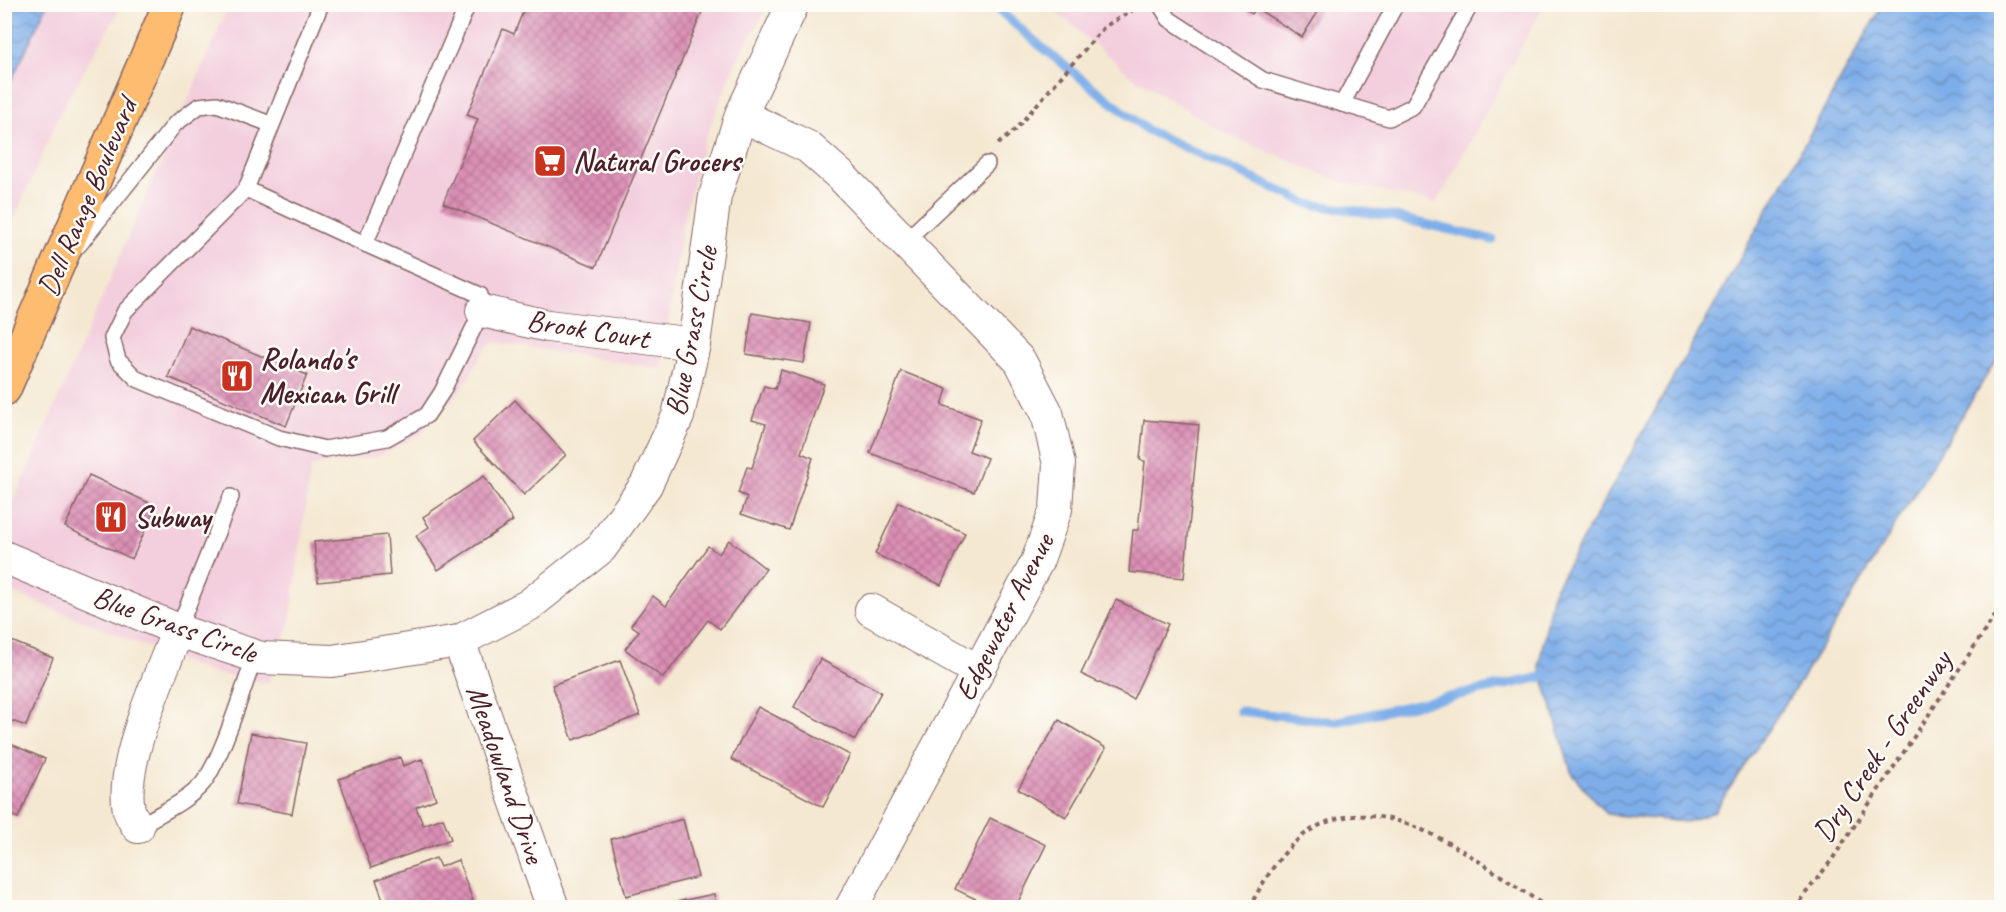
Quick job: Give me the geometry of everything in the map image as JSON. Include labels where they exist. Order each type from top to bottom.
[{"type":"main road","name":"Dell Range Boulevard","points":[[4,389],[170,4]]},
{"type":"main road","points":[[4,338],[48,289]]},
{"type":"street","name":"Blue Grass Circle","points":[[4,557],[178,630],[255,656],[332,661],[459,641],[529,605],[601,548],[646,485],[678,416],[694,344],[715,196],[741,115],[793,4]]},
{"type":"street","name":"Edgewater Avenue","points":[[741,115],[808,147],[842,177],[1020,361],[1047,413],[1059,464],[1056,509],[1037,562],[851,908]]},
{"type":"street","name":"Brook Court","points":[[482,311],[548,326],[694,344]]},
{"type":"street","points":[[871,610],[978,671]]},
{"type":"street","points":[[138,827],[129,810],[130,768],[148,704],[178,630]]},
{"type":"street","name":"Meadowland Drive","points":[[459,641],[553,908]]},
{"type":"lane","points":[[246,189],[480,296],[482,311],[442,392],[428,415],[387,438],[325,449],[279,438],[137,379],[118,360],[112,338],[125,311],[246,189],[270,124],[321,4]]},
{"type":"lane","points":[[365,244],[468,4]]},
{"type":"lane","points":[[1161,4],[1169,19],[1263,80],[1389,118],[1413,106],[1471,4]]},
{"type":"lane","points":[[1342,104],[1396,4]]},
{"type":"lane","points":[[48,289],[175,124],[199,106],[218,104],[270,124]]},
{"type":"lane","points":[[904,242],[989,158]]},
{"type":"lane","points":[[178,630],[231,497]]},
{"type":"lane","points":[[138,827],[192,793],[203,783],[214,762],[255,656]]},
{"type":"path","points":[[989,158],[1105,26],[1131,11]]},
{"type":"path","name":"Dry Creek - Greenway","points":[[1794,908],[1831,861],[2001,604]]},
{"type":"path","points":[[1249,908],[1273,868],[1292,845],[1311,829],[1340,819],[1370,817],[1392,819],[1438,836],[1550,908]]},
{"type":"shaded area","points":[[5,5],[122,5],[62,109],[5,239]]},
{"type":"shaded area","points":[[229,5],[768,5],[735,64],[705,139],[682,225],[662,369],[495,342],[486,348],[460,391],[420,435],[376,457],[311,466],[290,622],[268,683],[209,672],[5,589],[5,521]]},
{"type":"shaded area","points":[[1048,5],[1544,5],[1437,203],[1337,181],[1224,133],[1132,76]]},
{"type":"water","points":[[1883,4],[2001,5],[2001,352],[1799,683],[1714,812],[1686,822],[1606,814],[1572,774],[1539,665],[1553,592]]},
{"type":"water","points":[[4,5],[47,5],[5,94]]},
{"type":"building","name":"Natural Grocers","points":[[526,4],[683,4],[702,12],[596,267],[443,203],[478,119],[467,115],[503,29],[514,34]]},
{"type":"building","points":[[1237,4],[1323,4],[1302,37],[1256,8],[1252,14]]},
{"type":"building","points":[[752,313],[811,323],[804,363],[746,354]]},
{"type":"building","name":"Rolando's Mexican Grill","points":[[189,326],[307,375],[286,426],[168,377]]},
{"type":"building","points":[[781,370],[824,384],[801,453],[813,458],[789,530],[741,514],[747,497],[738,493],[747,467],[752,468],[766,424],[752,420],[764,386],[775,389]]},
{"type":"building","points":[[901,371],[947,389],[942,405],[981,419],[969,451],[987,458],[974,492],[870,453]]},
{"type":"building","points":[[515,400],[566,455],[524,495],[473,441]]},
{"type":"building","points":[[1144,420],[1199,425],[1184,578],[1129,572],[1133,530],[1138,530],[1145,461],[1140,460]]},
{"type":"building","name":"Subway","points":[[89,475],[156,506],[132,559],[65,527]]},
{"type":"building","points":[[484,476],[513,521],[438,570],[416,536],[429,527],[423,517]]},
{"type":"building","points":[[899,502],[965,533],[941,585],[875,554]]},
{"type":"building","points":[[387,535],[390,575],[318,582],[314,542]]},
{"type":"building","points":[[729,540],[766,569],[720,629],[708,620],[663,678],[625,649],[639,631],[631,625],[653,596],[666,606],[708,546],[719,554]]},
{"type":"building","points":[[1116,600],[1168,624],[1133,699],[1081,674]]},
{"type":"building","points":[[4,638],[53,658],[26,726],[4,718]]},
{"type":"building","points":[[820,659],[881,692],[855,740],[794,707]]},
{"type":"building","points":[[620,660],[640,715],[573,740],[552,685]]},
{"type":"building","points":[[758,707],[850,755],[823,807],[731,759]]},
{"type":"building","points":[[1059,720],[1106,748],[1066,817],[1018,789]]},
{"type":"building","points":[[251,733],[306,743],[292,814],[237,804]]},
{"type":"building","points":[[4,741],[45,759],[18,818],[4,812]]},
{"type":"building","points":[[400,757],[403,766],[422,759],[436,799],[416,807],[423,825],[443,818],[451,839],[371,868],[339,779]]},
{"type":"building","points":[[990,818],[1046,845],[1015,908],[994,908],[955,889]]},
{"type":"building","points":[[683,819],[698,877],[626,896],[611,839]]},
{"type":"building","points":[[436,858],[440,867],[458,860],[473,901],[454,908],[386,908],[376,880]]},
{"type":"building","points":[[714,894],[716,908],[657,908],[657,906]]},
{"type":"waterway","points":[[992,4],[1046,51],[1147,130],[1309,204],[1391,216],[1493,240]]},
{"type":"waterway","points":[[1240,711],[1334,722],[1542,677]]},
{"type":"place","name":"Natural Grocers","points":[[550,161]]},
{"type":"place","name":"Rolando's Mexican Grill","points":[[237,376]]},
{"type":"place","name":"Subway","points":[[111,517]]}]
